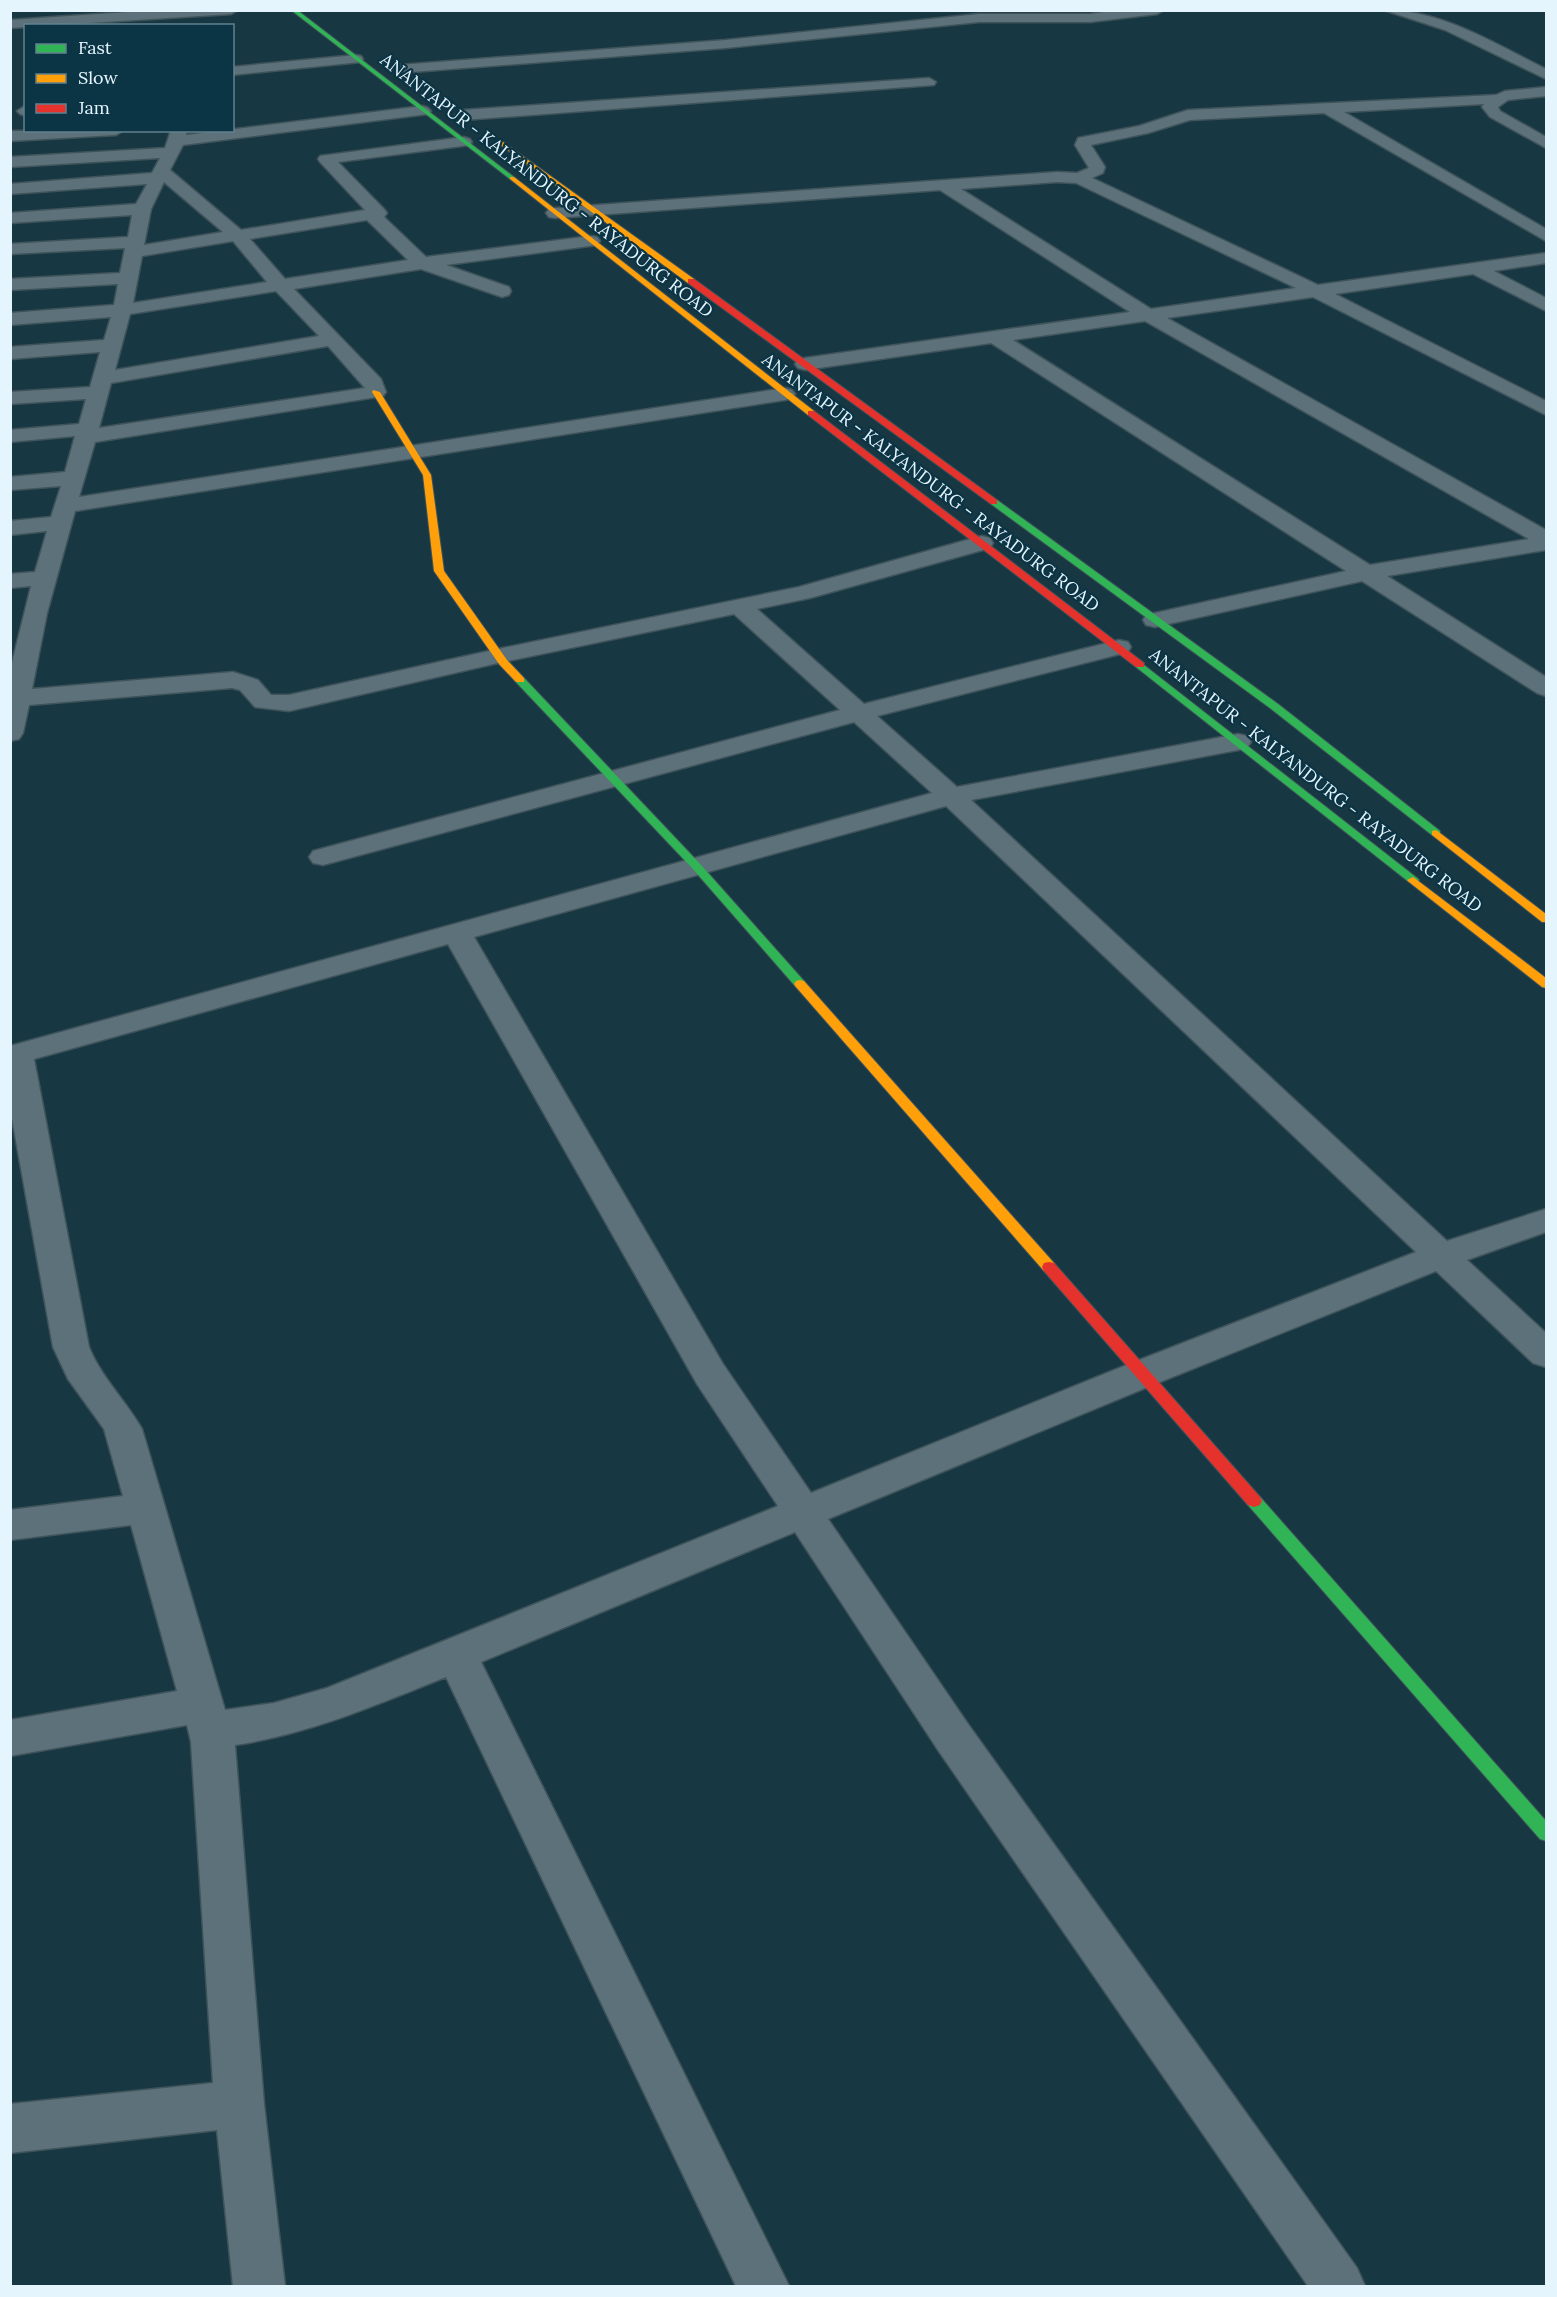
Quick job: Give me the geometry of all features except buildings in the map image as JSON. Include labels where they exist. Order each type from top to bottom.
[{"type":"main road","name":"ANANTAPUR - KALYANDURG - RAYADURG ROAD","points":[[293,10],[784,394],[1119,647],[1546,984]]},
{"type":"main road","name":"ANANTAPUR - KALYANDURG - RAYADURG ROAD","points":[[394,66],[414,80]]},
{"type":"main road","name":"ANANTAPUR - KALYANDURG - RAYADURG ROAD","points":[[457,111],[1274,706],[1546,919]]},
{"type":"main road","points":[[376,392],[428,475],[439,571],[498,656],[697,867],[1546,1833]]},
{"type":"street","points":[[10,24],[202,16],[231,10]]},
{"type":"street","points":[[394,66],[726,44],[980,18],[1090,18],[1157,10]]},
{"type":"street","points":[[1391,10],[1450,27],[1546,75]]},
{"type":"street","points":[[234,71],[356,59]]},
{"type":"street","points":[[457,111],[929,82]]},
{"type":"street","points":[[1079,178],[1096,170],[1097,167],[1083,145],[1084,141],[1142,130],[1188,115],[1498,99],[1524,93],[1546,92]]},
{"type":"street","points":[[1498,99],[1490,107],[1495,114],[1546,144]]},
{"type":"street","points":[[1325,107],[1546,236]]},
{"type":"street","points":[[10,189],[170,155],[423,111]]},
{"type":"street","points":[[10,136],[81,132]]},
{"type":"street","points":[[10,249],[135,247],[237,235],[378,213],[326,159],[464,142]]},
{"type":"street","points":[[10,162],[170,155]]},
{"type":"street","points":[[10,733],[21,630],[45,578],[88,433],[122,310],[142,209],[170,155]]},
{"type":"street","points":[[10,436],[88,433],[376,392],[374,383],[280,285],[170,155]]},
{"type":"street","points":[[555,213],[1057,177],[1079,178],[1314,290],[1546,409]]},
{"type":"street","points":[[943,185],[1146,314],[1546,541]]},
{"type":"street","points":[[10,218],[142,209]]},
{"type":"street","points":[[370,214],[422,263],[502,291]]},
{"type":"street","points":[[10,318],[122,310],[422,263],[591,241]]},
{"type":"street","points":[[805,364],[1546,258]]},
{"type":"street","points":[[1474,268],[1546,305]]},
{"type":"street","points":[[10,285],[128,278]]},
{"type":"street","points":[[995,336],[1546,688]]},
{"type":"street","points":[[10,398],[101,385],[332,340]]},
{"type":"street","points":[[10,353],[112,345]]},
{"type":"street","points":[[10,528],[64,515],[412,451],[784,394]]},
{"type":"street","points":[[10,484],[75,478]]},
{"type":"street","points":[[1155,620],[1366,573],[1546,541]]},
{"type":"street","points":[[16,690],[233,680],[249,685],[264,702],[289,703],[498,656],[802,593],[982,543]]},
{"type":"street","points":[[10,581],[45,578]]},
{"type":"street","points":[[739,606],[951,796],[1546,1354]]},
{"type":"street","points":[[323,857],[859,713],[1119,647]]},
{"type":"street","points":[[259,2286],[238,2104],[213,1742],[123,1429],[106,1401],[81,1371],[70,1347],[14,1055],[951,796],[1238,742]]},
{"type":"street","points":[[457,934],[710,1374],[952,1737],[1339,2286]]},
{"type":"street","points":[[10,1738],[206,1717],[274,1722],[304,1714],[1143,1374],[1441,1256],[1546,1220]]},
{"type":"street","points":[[10,1525],[146,1508]]},
{"type":"street","points":[[456,1654],[763,2286]]},
{"type":"street","points":[[10,2129],[238,2104]]},
{"type":"traffic: fast","points":[[293,10],[512,178]]},
{"type":"traffic: fast","points":[[994,502],[1274,706],[1436,833]]},
{"type":"traffic: fast","points":[[1140,665],[1413,880]]},
{"type":"traffic: fast","points":[[520,680],[697,867],[800,984]]},
{"type":"traffic: fast","points":[[1254,1501],[1546,1833]]},
{"type":"traffic: slow","points":[[501,143],[691,281]]},
{"type":"traffic: slow","points":[[512,178],[811,413]]},
{"type":"traffic: slow","points":[[376,392],[427,475],[439,571],[503,662],[520,680]]},
{"type":"traffic: slow","points":[[1436,833],[1546,919]]},
{"type":"traffic: slow","points":[[1413,880],[1546,984]]},
{"type":"traffic: slow","points":[[800,984],[1049,1267]]},
{"type":"traffic: jam","points":[[691,281],[994,502]]},
{"type":"traffic: jam","points":[[811,413],[1140,665]]},
{"type":"traffic: jam","points":[[1049,1267],[1254,1501]]}]
